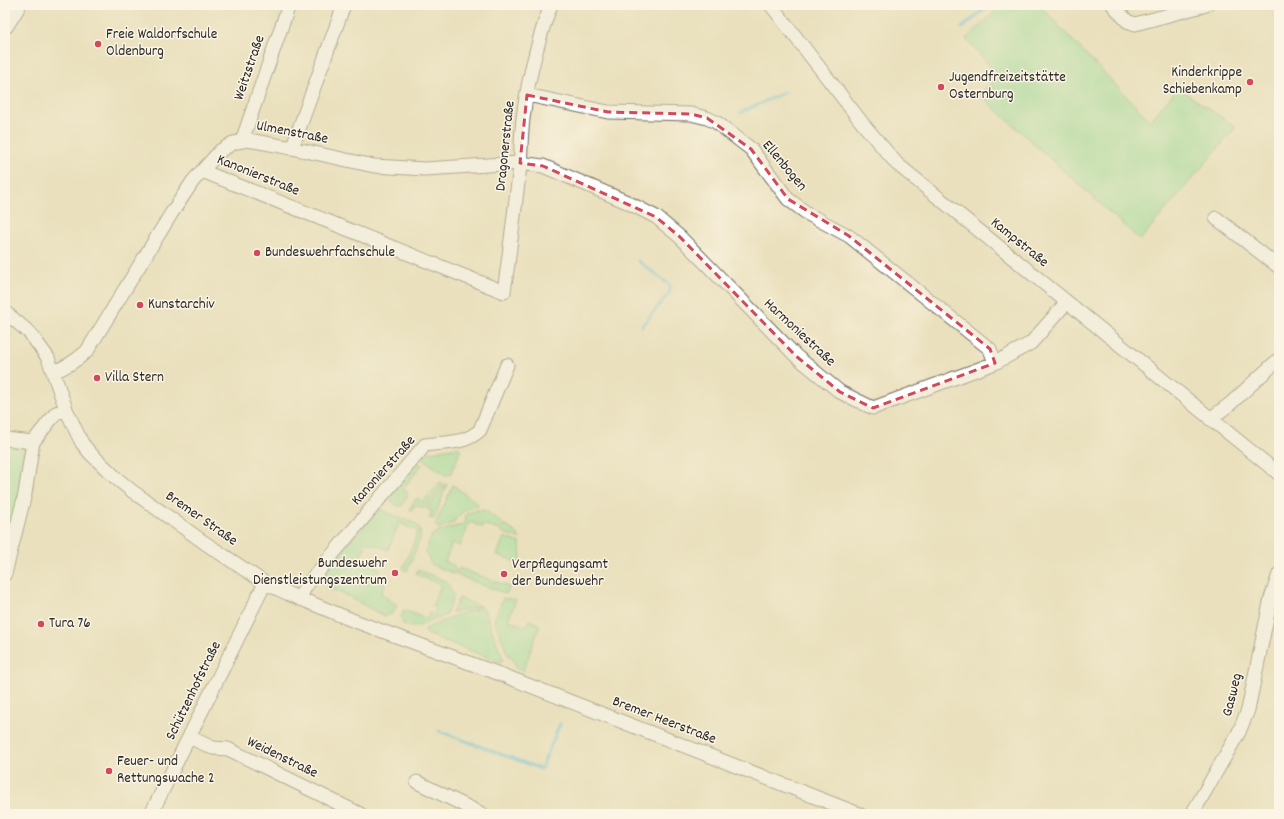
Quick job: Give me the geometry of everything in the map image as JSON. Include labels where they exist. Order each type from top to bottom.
[{"type":"main road","points":[[5,26],[18,5]]},
{"type":"street","name":"Weitzstraße","points":[[242,141],[289,5]]},
{"type":"street","points":[[292,148],[344,5]]},
{"type":"street","name":"Dragonerstraße","points":[[504,292],[509,261],[520,163],[522,128],[527,95],[543,28],[551,5]]},
{"type":"street","name":"Kampstraße","points":[[771,5],[863,124],[897,164],[1066,303],[1279,474]]},
{"type":"street","points":[[1112,5],[1127,21],[1134,24],[1206,5]]},
{"type":"street","name":"Ellenbogen","points":[[527,95],[608,112],[690,114],[716,122],[751,149],[788,200],[808,214],[849,236],[990,349],[995,363]]},
{"type":"street","name":"Ulmenstraße","points":[[53,372],[77,360],[87,351],[192,181],[220,151],[233,143],[248,140],[260,141],[374,166],[425,169],[520,163]]},
{"type":"street","name":"Harmoniestraße","points":[[520,163],[543,166],[627,202],[656,217],[680,237],[796,356],[840,392],[873,408],[995,363],[1031,343],[1066,303]]},
{"type":"street","name":"Kanonierstraße","points":[[202,170],[504,292]]},
{"type":"street","points":[[1216,218],[1279,267]]},
{"type":"street","name":"Bremer Straße","points":[[5,312],[35,339],[48,358],[66,409],[82,443],[90,453],[116,478],[132,491],[265,583],[300,599],[458,659]]},
{"type":"street","points":[[1210,419],[1230,404],[1279,359]]},
{"type":"street","name":"Kanonierstraße","points":[[300,599],[305,587],[425,445],[462,441],[473,437],[480,430],[507,365]]},
{"type":"street","points":[[5,574],[25,494],[33,442],[56,413],[66,409]]},
{"type":"street","points":[[5,439],[33,442]]},
{"type":"street","name":"Gasweg","points":[[1192,814],[1240,732],[1248,710],[1271,598],[1279,574]]},
{"type":"street","name":"Schützenhofstraße","points":[[151,814],[265,583]]},
{"type":"street","name":"Bremer Heerstraße","points":[[458,659],[859,814]]},
{"type":"street","name":"Weidenstraße","points":[[189,737],[213,748],[228,749],[360,814]]},
{"type":"street","points":[[417,782],[481,814]]},
{"type":"highlighted area","points":[[527,95],[608,112],[691,114],[707,118],[751,149],[788,199],[849,236],[990,349],[995,363],[873,408],[840,392],[796,356],[680,237],[656,217],[543,166],[520,163]]},
{"type":"green space","points":[[1002,5],[1039,5],[1150,121],[1178,88],[1236,127],[1140,240],[979,94],[999,77],[966,39]]},
{"type":"green space","points":[[5,441],[24,442],[20,495],[5,563]]},
{"type":"green space","points":[[457,447],[460,449],[460,452],[451,474],[445,475],[422,458],[425,453]]},
{"type":"green space","points":[[417,462],[422,465],[403,488],[408,494],[402,506],[396,505],[390,496]]},
{"type":"green space","points":[[440,482],[443,484],[442,486],[425,508],[415,505],[412,510],[410,510],[412,504],[417,498],[423,502]]},
{"type":"green space","points":[[445,484],[447,484],[434,519],[429,518],[432,511],[427,509]]},
{"type":"green space","points":[[453,485],[477,503],[478,506],[462,512],[453,523],[438,528],[435,525]]},
{"type":"green space","points":[[379,509],[416,524],[419,528],[421,536],[407,571],[403,569],[418,531],[399,523],[388,550],[367,542],[359,561],[380,568],[376,580],[385,584],[381,594],[397,605],[393,613],[385,616],[327,588],[328,575],[326,569]]},
{"type":"green space","points":[[478,510],[484,510],[501,522],[498,530],[483,524],[482,527],[470,522],[460,546],[452,543],[445,562],[454,565],[453,568],[456,569],[455,574],[432,565],[425,552],[432,535],[439,531],[465,524],[466,514]]},
{"type":"green space","points":[[503,524],[518,534],[520,539],[500,531]]},
{"type":"green space","points":[[504,537],[520,543],[521,561],[518,562],[497,555]]},
{"type":"green space","points":[[459,568],[510,587],[506,594],[457,575]]},
{"type":"green space","points":[[418,570],[446,581],[454,595],[446,615],[436,620],[434,614],[436,608],[432,606],[441,585],[416,574]]},
{"type":"green space","points":[[459,598],[480,606],[452,613]]},
{"type":"green space","points":[[503,598],[516,600],[508,620],[526,627],[529,620],[540,625],[523,671],[517,669],[512,657],[509,657],[494,620]]},
{"type":"green space","points":[[482,607],[503,659],[501,662],[426,634],[425,629],[457,615]]},
{"type":"green space","points":[[404,610],[427,619],[430,612],[434,620],[415,627],[408,626],[403,624],[401,617]]},
{"type":"waterway","points":[[962,28],[989,5]]},
{"type":"waterway","points":[[740,113],[785,92]]},
{"type":"waterway","points":[[638,261],[670,285],[670,292],[642,326]]},
{"type":"waterway","points":[[439,731],[541,769],[560,724]]},
{"type":"place","name":"Freie Waldorfschule Oldenburg","points":[[98,44]]},
{"type":"place","name":"Kinderkrippe Schiebenkamp","points":[[1250,82]]},
{"type":"place","name":"Jugendfreizeitstätte Osternburg","points":[[941,87]]},
{"type":"place","name":"Bundeswehrfachschule","points":[[257,253]]},
{"type":"place","name":"Kunstarchiv","points":[[140,305]]},
{"type":"place","name":"Villa Stern","points":[[97,378]]},
{"type":"place","name":"Bundeswehr Dienstleistungszentrum","points":[[395,573]]},
{"type":"place","name":"Verpflegungsamt der Bundeswehr","points":[[504,574]]},
{"type":"place","name":"Tura 76","points":[[41,624]]},
{"type":"place","name":"Feuer- und Rettungswache 2","points":[[109,771]]}]
